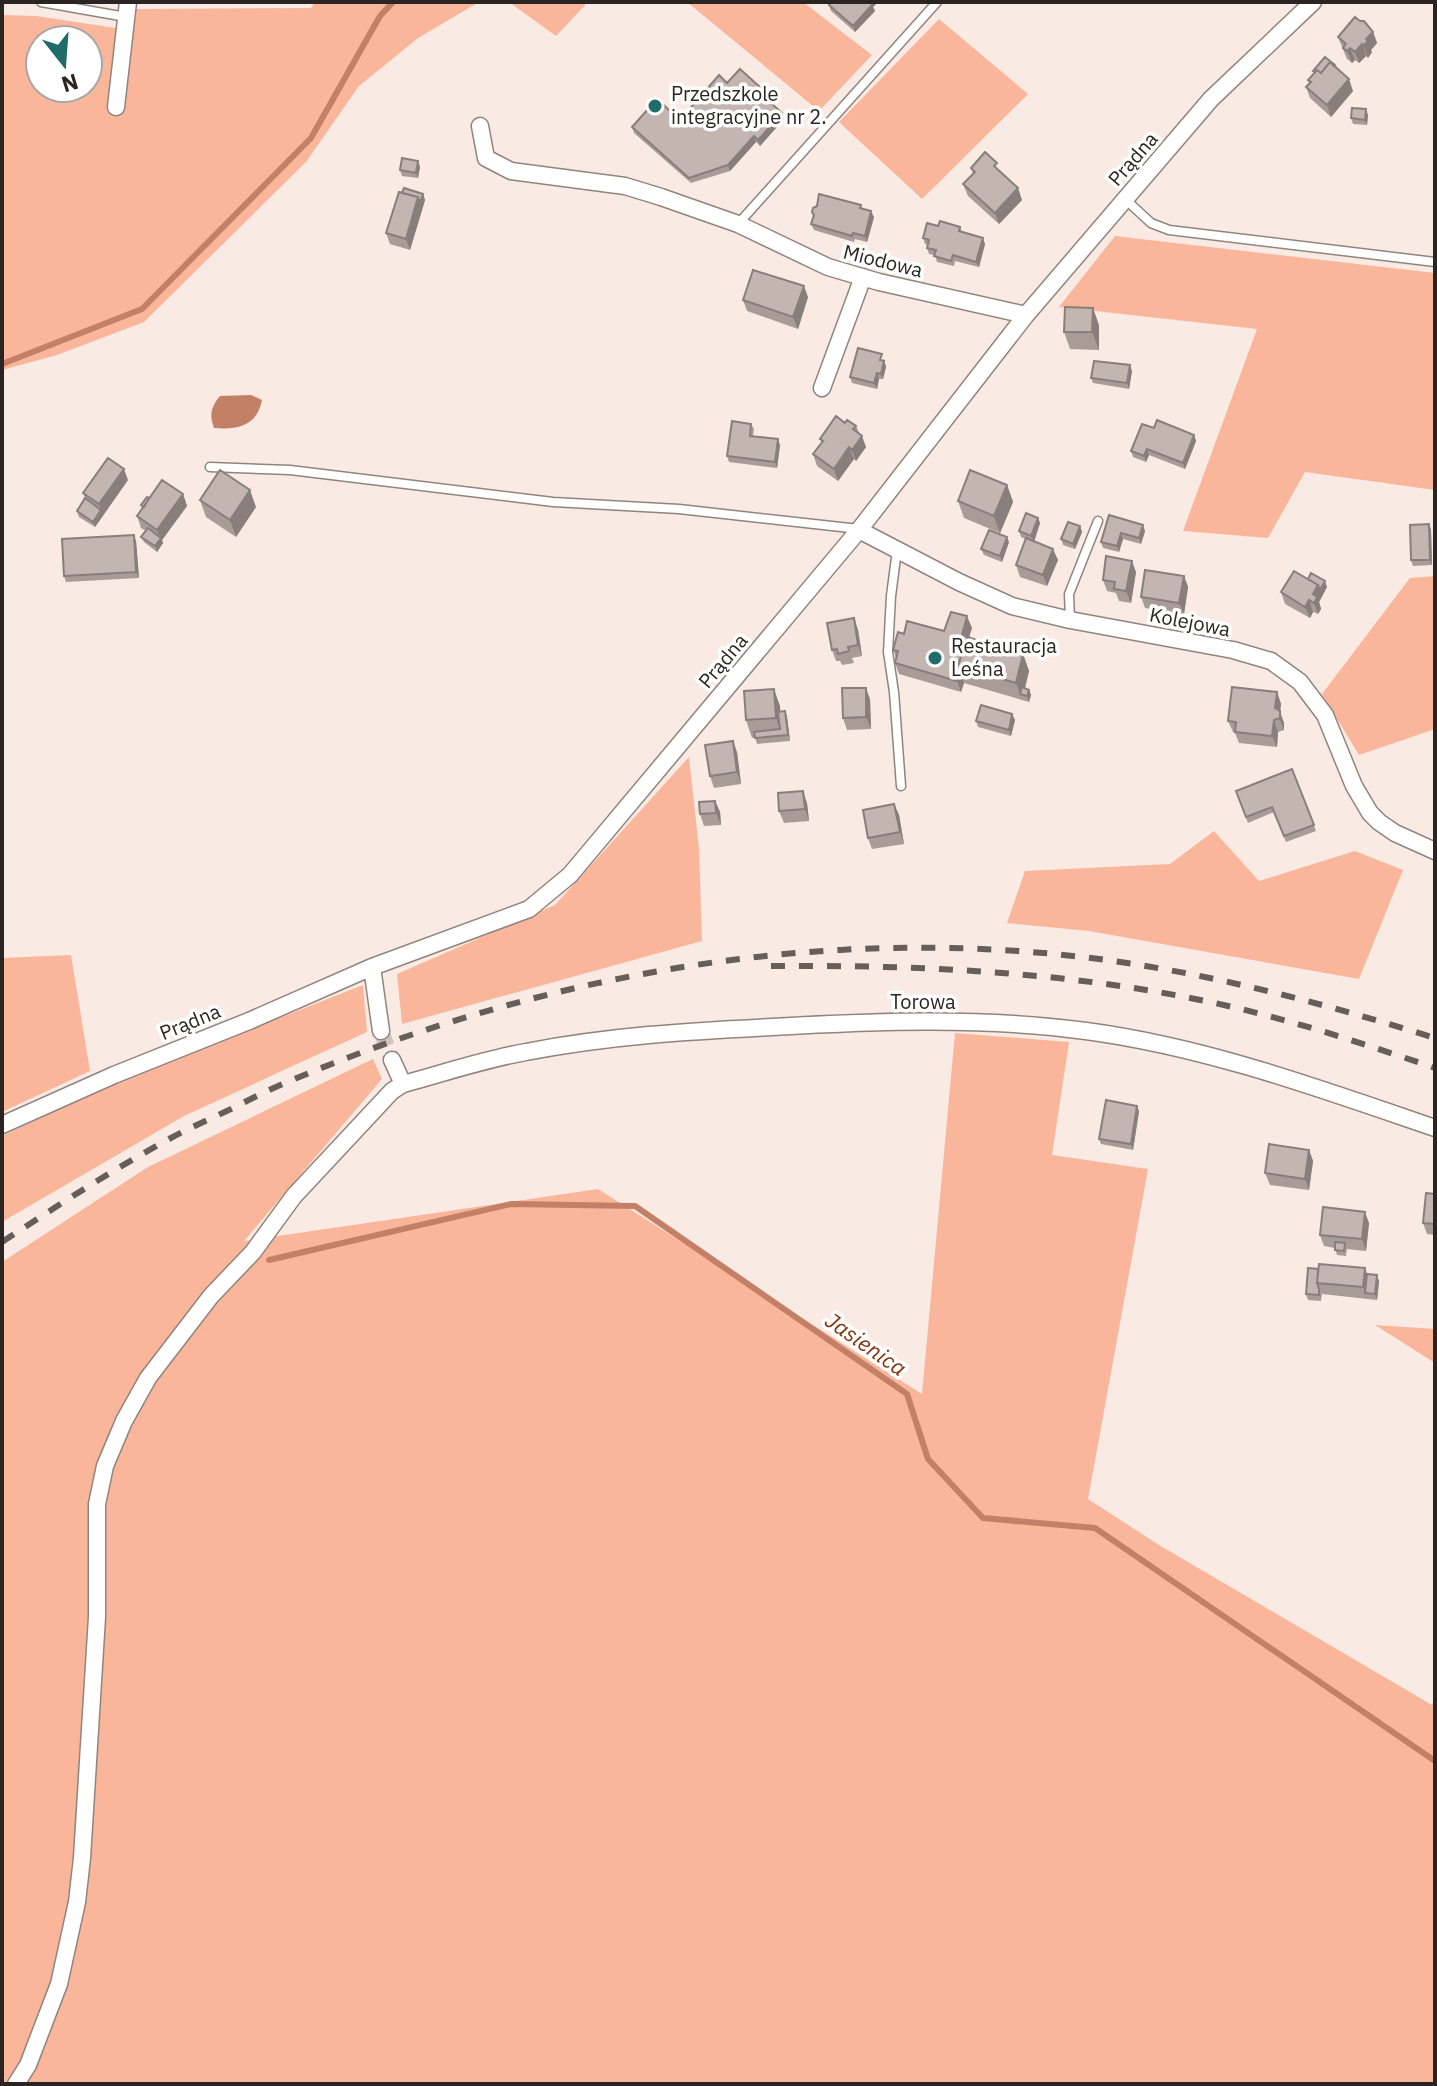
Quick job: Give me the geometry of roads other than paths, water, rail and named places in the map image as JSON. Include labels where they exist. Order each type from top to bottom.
[{"type":"street","name":"Prądna","points":[[2,1125],[372,967],[529,909],[570,875],[859,530],[1026,315],[1211,99],[1313,2]]},
{"type":"street","points":[[116,107],[127,9]]},
{"type":"street","name":"Miodowa","points":[[480,126],[486,158],[511,171],[625,186],[738,224],[828,267],[1026,315]]},
{"type":"street","points":[[822,388],[863,277]]},
{"type":"street","name":"Kolejowa","points":[[859,530],[1012,606],[1070,620],[1233,650],[1271,661],[1300,682],[1325,715],[1354,786],[1370,813],[1395,833],[1435,851]]},
{"type":"street","points":[[372,967],[381,1031]]},
{"type":"street","name":"Torowa","points":[[403,1084],[523,1052],[670,1032],[880,1021],[1011,1023],[1088,1031],[1219,1058],[1435,1128]]},
{"type":"street","points":[[16,2084],[28,2065],[59,1984],[77,1902],[97,1617],[97,1504],[105,1466],[124,1421],[148,1378],[211,1296],[253,1252],[294,1196],[392,1091],[403,1084],[392,1060]]},
{"type":"lane","points":[[41,2],[127,9]]},
{"type":"lane","points":[[738,224],[937,2]]},
{"type":"lane","points":[[1125,199],[1151,223],[1169,230],[1435,262]]},
{"type":"lane","points":[[210,467],[290,470],[553,502],[679,509],[859,530]]},
{"type":"lane","points":[[1070,620],[1069,594],[1098,521]]},
{"type":"lane","points":[[897,550],[888,652],[901,786]]},
{"type":"waterway","points":[[2,364],[142,309],[311,138],[380,16],[393,2]]},
{"type":"waterway","name":"Jasienica","points":[[269,1260],[511,1204],[635,1206],[907,1394],[928,1459],[983,1518],[1095,1528],[1435,1761]]},
{"type":"tunnel","points":[[381,1031],[392,1060]]},
{"type":"railway","points":[[2,1242],[148,1151],[285,1083],[380,1046],[476,1014],[575,988],[675,968],[776,955],[878,948],[980,949],[1082,957],[1171,970],[1260,989],[1435,1038]]},
{"type":"railway","points":[[771,966],[984,972],[1143,990],[1226,1005],[1286,1021],[1435,1068]]},
{"type":"place","name":"Przedszkole integracyjne nr 2.","points":[[655,106]]},
{"type":"place","name":"Restauracja Leśna","points":[[935,658]]}]
